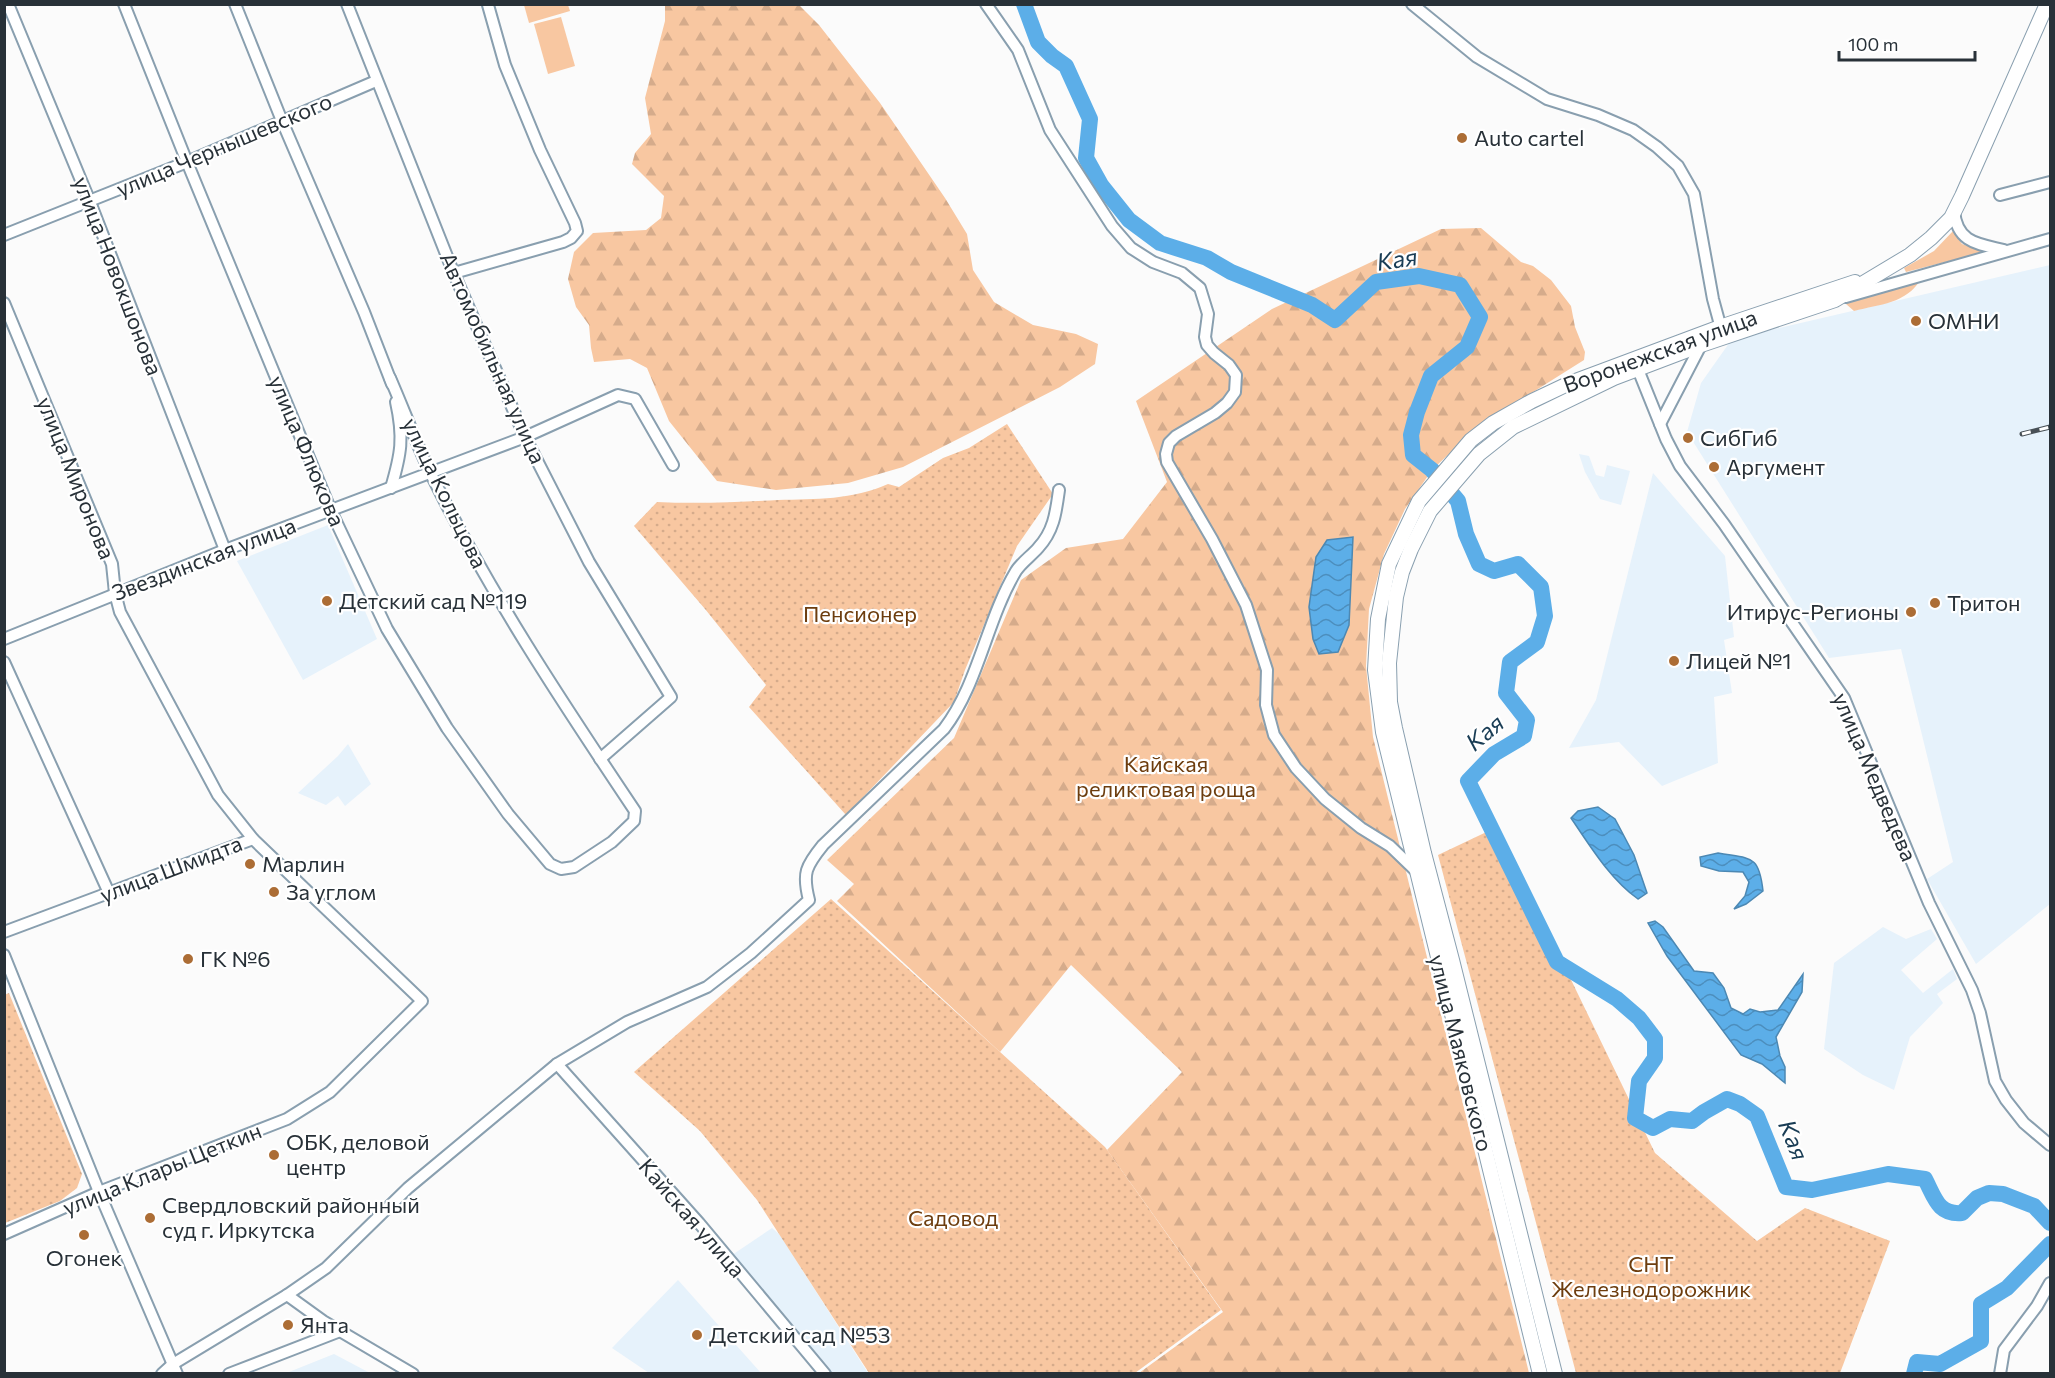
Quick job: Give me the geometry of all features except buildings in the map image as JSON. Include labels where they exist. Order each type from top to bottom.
[{"type":"main road","points":[[1882,272],[1910,255],[1951,218],[2047,4]]},
{"type":"main road","name":"Воронежская улица","points":[[1424,853],[1390,702],[1389,663],[1392,624],[1400,580],[1411,549],[1430,511],[1479,454],[1513,427],[1614,378],[1636,364],[1882,272]]},
{"type":"main road","name":"Воронежская улица","points":[[1383,732],[1375,670],[1378,619],[1389,564],[1419,501],[1471,440],[1493,423],[1570,383],[1701,345],[1722,332],[1835,300],[1882,272]]},
{"type":"main road","name":"улица Маяковского","points":[[1383,732],[1540,1374]]},
{"type":"main road","name":"улица Маяковского","points":[[1424,853],[1555,1374]]},
{"type":"street","name":"улица Новокшонова","points":[[8,4],[90,201],[225,550]]},
{"type":"street","name":"улица Флюкова","points":[[124,4],[331,511],[387,629],[447,728],[508,814],[550,864]]},
{"type":"street","name":"улица Кольцова","points":[[235,4],[431,473],[486,578],[572,718],[635,811],[634,821],[612,842],[574,867],[561,869],[550,864]]},
{"type":"street","name":"Автомобильная улица","points":[[347,4],[454,273],[525,437],[589,562],[671,697],[600,759]]},
{"type":"street","points":[[986,4],[1018,50],[1050,130],[1112,226],[1131,248],[1152,262],[1182,273],[1200,288],[1208,314],[1205,338],[1214,353],[1229,365],[1236,375],[1235,392],[1227,403],[1215,413],[1176,436],[1169,443],[1166,454],[1173,473],[1212,539],[1246,605],[1267,670],[1266,705],[1274,735],[1296,768],[1325,800],[1361,828],[1390,846],[1417,872]]},
{"type":"street","points":[[1412,4],[1477,57],[1546,99],[1598,115],[1633,130],[1678,166],[1694,194],[1713,299],[1722,332]]},
{"type":"street","points":[[454,273],[563,242],[577,231],[505,65],[488,5]]},
{"type":"street","name":"улица Чернышевского","points":[[4,235],[187,162],[376,81]]},
{"type":"street","points":[[2000,195],[2050,182]]},
{"type":"street","points":[[1954,211],[1955,224],[1961,234],[1976,243],[2007,251]]},
{"type":"street","points":[[1835,300],[2050,240]]},
{"type":"street","points":[[1882,272],[1911,278]]},
{"type":"street","name":"улица Миронова","points":[[4,303],[112,564],[115,593],[120,612],[218,795],[253,839]]},
{"type":"street","points":[[1660,424],[1701,345]]},
{"type":"street","name":"улица Медведева","points":[[1636,364],[1680,466],[1724,524],[1844,699],[1929,903],[1972,990],[1980,1013],[1995,1082],[2024,1123],[2050,1145]]},
{"type":"street","name":"улица Кольцова","points":[[390,378],[399,416],[402,444],[391,488]]},
{"type":"street","name":"Звездинская улица","points":[[4,639],[225,550],[525,437],[618,395],[635,399],[674,465]]},
{"type":"street","points":[[162,1374],[175,1369],[326,1268],[408,1188],[557,1064],[627,1022],[707,987],[752,953],[809,900],[805,876],[811,860],[823,845],[944,729],[955,715],[1016,570],[1049,535],[1054,521],[1059,490]]},
{"type":"street","points":[[4,662],[109,893]]},
{"type":"street","name":"улица Шмидта","points":[[4,932],[253,839],[422,1001]]},
{"type":"street","points":[[4,955],[99,1192],[175,1369]]},
{"type":"street","name":"улица Клары Цеткин","points":[[4,1234],[99,1192],[287,1119],[330,1092],[422,1001]]},
{"type":"street","name":"Кайская улица","points":[[557,1064],[699,1223],[825,1374]]},
{"type":"street","points":[[2000,1374],[2004,1350],[2037,1306],[2050,1283]]},
{"type":"street","points":[[287,1295],[340,1331],[413,1374]]},
{"type":"street","points":[[229,1374],[340,1331]]},
{"type":"shaded area","points":[[2050,265],[2050,904],[1976,964],[1927,879],[1953,862],[1901,649],[1829,658],[1687,432],[1701,383],[1732,339]]},
{"type":"shaded area","points":[[1579,454],[1589,456],[1596,475],[1604,477],[1607,465],[1630,471],[1621,505],[1600,499],[1585,472]]},
{"type":"shaded area","points":[[1653,473],[1725,556],[1734,637],[1724,640],[1732,693],[1714,697],[1718,763],[1662,786],[1619,742],[1569,748],[1596,700]]},
{"type":"shaded area","points":[[328,525],[377,639],[303,680],[237,561]]},
{"type":"shaded area","points":[[348,744],[371,784],[345,806],[338,796],[326,805],[298,793],[338,756]]},
{"type":"shaded area","points":[[1883,927],[1906,939],[1931,929],[1937,939],[1901,970],[1923,993],[1953,969],[1957,979],[1937,994],[1943,1003],[1910,1037],[1894,1090],[1863,1075],[1824,1049],[1834,963]]},
{"type":"shaded area","points":[[772,1228],[780,1235],[868,1373],[830,1373],[732,1255]]},
{"type":"shaded area","points":[[678,1280],[761,1373],[649,1373],[612,1348]]},
{"type":"shaded area","points":[[334,1354],[370,1373],[284,1374]]},
{"type":"green space","points":[[524,5],[568,5],[570,11],[529,23]]},
{"type":"green space","points":[[665,5],[799,5],[819,25],[880,103],[945,198],[967,234],[973,270],[994,302],[1033,325],[1076,334],[1098,344],[1095,364],[1060,387],[903,467],[848,483],[776,490],[717,481],[669,421],[647,368],[630,359],[594,362],[589,325],[576,307],[568,279],[574,252],[593,233],[646,230],[661,218],[664,196],[632,164],[635,153],[651,134],[645,98],[665,21]]},
{"type":"green space","points":[[561,17],[575,66],[548,74],[534,24]]},
{"type":"green space","name":"Кайская реликтовая роща","points":[[1481,228],[1521,262],[1533,266],[1551,280],[1571,306],[1575,327],[1585,352],[1584,360],[1476,428],[1432,470],[1405,509],[1384,554],[1369,609],[1366,666],[1373,737],[1529,1373],[1139,1373],[1223,1312],[1107,1150],[1182,1072],[1071,965],[1000,1052],[837,901],[854,884],[827,860],[954,738],[1021,580],[1066,548],[1123,539],[1167,482],[1136,401],[1272,309],[1441,229]]},
{"type":"green space","points":[[1953,231],[1962,244],[1984,252],[1906,272],[1904,268],[1934,251]]},
{"type":"green space","points":[[1921,279],[1908,294],[1892,302],[1854,311],[1846,304],[1852,299]]},
{"type":"green space","name":"Пенсионер","points":[[1007,424],[1053,494],[1017,546],[954,702],[846,815],[749,707],[766,685],[634,526],[657,502],[718,503],[820,499],[848,496],[888,484],[899,487],[943,458],[969,448]]},
{"type":"green space","name":"СНТ Железнодорожник","points":[[1497,827],[1655,1153],[1757,1241],[1805,1208],[1890,1241],[1840,1373],[1576,1373],[1438,855]]},
{"type":"green space","name":"Садовод","points":[[831,899],[1105,1147],[1221,1310],[1135,1373],[869,1373],[757,1200],[700,1131],[634,1072]]},
{"type":"green space","points":[[9,993],[82,1174],[77,1188],[60,1201],[5,1223],[4,995]]},
{"type":"water","points":[[1353,537],[1349,625],[1338,652],[1319,654],[1313,639],[1309,607],[1316,557],[1327,540]]},
{"type":"water","points":[[1598,807],[1615,819],[1634,855],[1647,893],[1638,899],[1618,882],[1593,851],[1571,818],[1578,811]]},
{"type":"water","points":[[1718,853],[1746,858],[1756,864],[1763,891],[1746,904],[1734,909],[1745,896],[1749,882],[1743,872],[1719,871],[1701,866],[1700,857]]},
{"type":"water","points":[[1655,921],[1663,927],[1694,971],[1713,973],[1724,988],[1731,1008],[1743,1014],[1750,1009],[1760,1012],[1778,1010],[1803,974],[1802,992],[1776,1037],[1785,1067],[1785,1083],[1762,1064],[1741,1055],[1667,956],[1648,923]]},
{"type":"waterway","name":"Кая","points":[[1024,4],[1038,42],[1066,66],[1090,119],[1086,158],[1101,185],[1129,220],[1160,243],[1207,258],[1231,272],[1312,305],[1335,320],[1376,282],[1419,276],[1460,285],[1480,317],[1467,347],[1431,376],[1411,435],[1413,455],[1432,470],[1458,501],[1466,534],[1479,564],[1494,571],[1518,564],[1541,587],[1545,616],[1537,642],[1510,662],[1506,693],[1527,720],[1524,736],[1494,754],[1468,781],[1557,962],[1617,999],[1639,1018],[1655,1039],[1655,1058],[1639,1081],[1635,1118],[1653,1128],[1670,1119],[1692,1121],[1727,1099],[1740,1104],[1757,1116],[1786,1187],[1812,1190],[1888,1174],[1925,1179],[1938,1204],[1948,1211],[1962,1213],[1977,1198],[1989,1193],[2003,1194],[2034,1206],[2050,1223]]},
{"type":"waterway","name":"Кая","points":[[1914,1374],[1917,1362],[1940,1364],[1981,1341],[1981,1304],[2007,1288],[2050,1244]]},
{"type":"railway","points":[[2022,434],[2050,427]]},
{"type":"place","name":"Auto cartel","points":[[1462,138]]},
{"type":"place","name":"ОМНИ","points":[[1916,321]]},
{"type":"place","name":"СибГиб","points":[[1688,438]]},
{"type":"place","name":"Аргумент","points":[[1714,467]]},
{"type":"place","name":"Детский сад №119","points":[[327,601]]},
{"type":"place","name":"Тритон","points":[[1935,603]]},
{"type":"place","name":"Итирус-Регионы","points":[[1911,612]]},
{"type":"place","name":"Лицей №1","points":[[1674,661]]},
{"type":"place","name":"Марлин","points":[[250,864]]},
{"type":"place","name":"За углом","points":[[274,892]]},
{"type":"place","name":"ГК №6","points":[[188,959]]},
{"type":"place","name":"ОБК, деловой центр","points":[[274,1155]]},
{"type":"place","name":"Свердловский районный суд г. Иркутска","points":[[150,1218]]},
{"type":"place","name":"Огонек","points":[[84,1235]]},
{"type":"place","name":"Янта","points":[[288,1325]]},
{"type":"place","name":"Детский сад №53","points":[[697,1335]]}]
